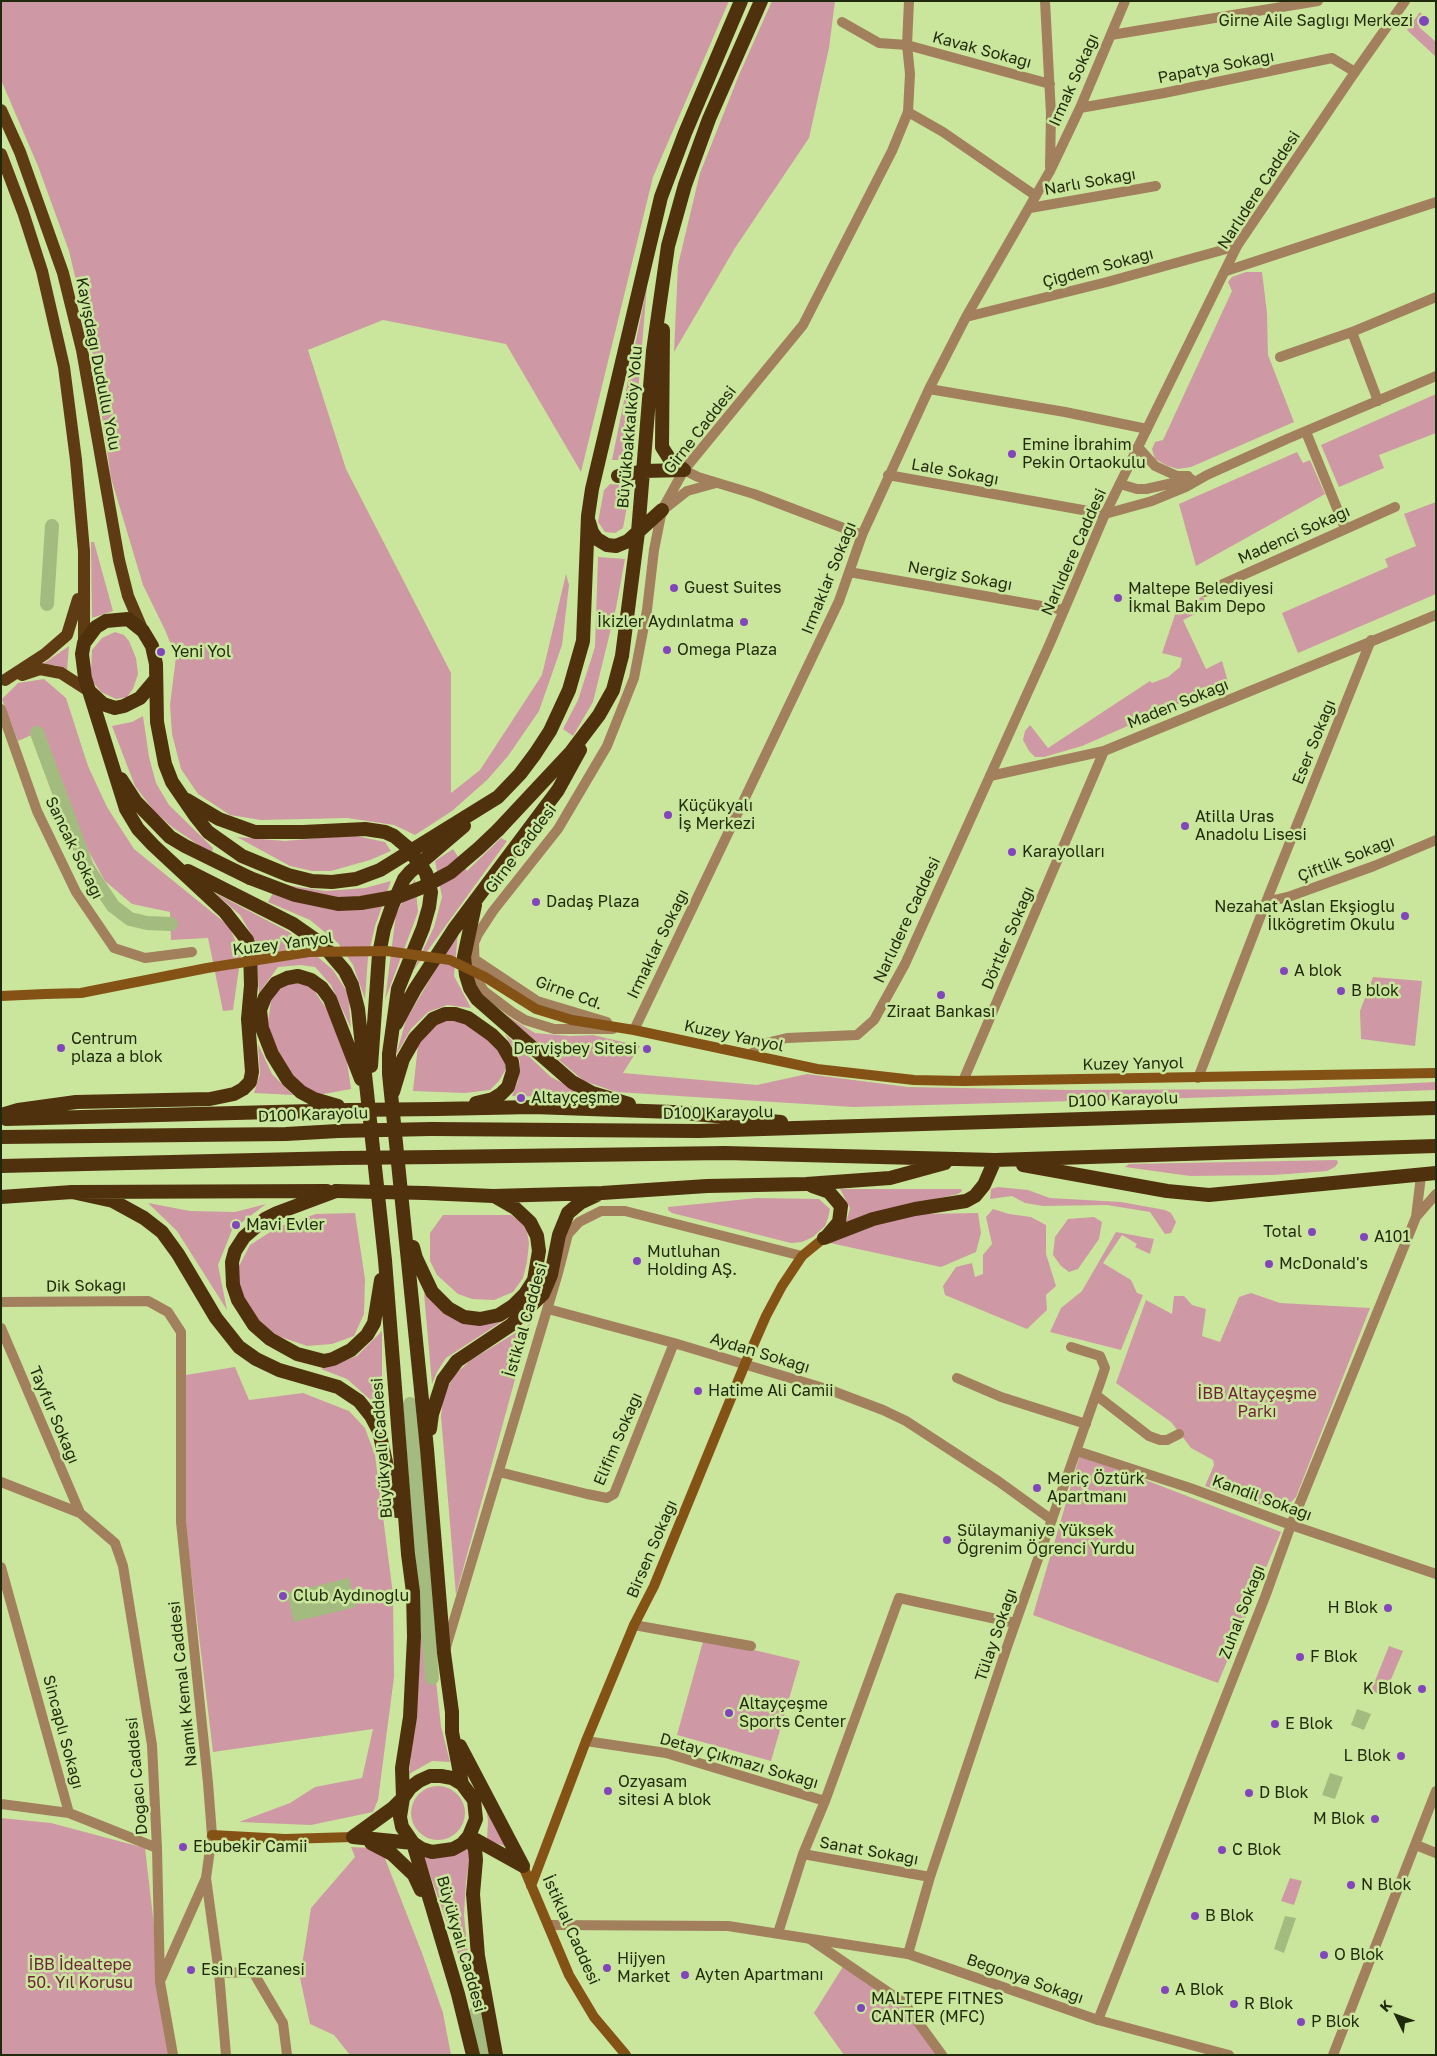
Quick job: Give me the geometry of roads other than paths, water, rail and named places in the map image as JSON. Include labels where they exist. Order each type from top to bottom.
[{"type":"highway","name":"Büyükbakkalköy Yolu","points":[[592,489],[661,197],[685,133],[741,1]]},
{"type":"highway","name":"Büyükbakkalköy Yolu","points":[[112,766],[136,802],[170,837],[250,878],[294,896],[338,904],[400,896],[423,887],[451,872],[498,830],[571,752],[598,716],[613,690],[622,656],[638,532],[653,351],[668,246],[685,185],[709,119],[761,1]]},
{"type":"highway","points":[[661,297],[663,334],[662,447],[668,458],[684,470]]},
{"type":"highway","points":[[367,1096],[372,1063],[379,954],[384,929],[404,879],[498,797],[520,774],[550,731],[569,690],[583,642],[588,516],[592,489],[603,481],[618,476],[644,472],[684,470]]},
{"type":"highway","points":[[618,476],[631,480],[642,489]]},
{"type":"highway","points":[[588,516],[592,532],[597,540],[607,545],[616,546],[628,541],[662,510]]},
{"type":"highway","points":[[1,1115],[18,1110],[76,1102],[210,1099],[234,1094],[250,1082],[252,1060],[248,1019],[251,985],[250,949],[247,940],[224,912],[138,829],[126,809],[89,691],[82,654],[84,643],[96,627],[106,621],[128,620],[143,631],[152,646],[156,664],[157,722],[165,764],[180,795],[208,832],[242,856],[288,875],[312,881],[332,882],[356,879],[380,870],[498,797]]},
{"type":"highway","points":[[89,691],[103,704],[115,708],[140,698],[156,679]]},
{"type":"highway","points":[[392,1032],[415,989],[454,929],[558,790],[598,716]]},
{"type":"highway","points":[[180,795],[220,819],[255,832],[365,829],[385,832],[394,836],[407,847],[424,870],[431,892],[423,928],[398,989],[389,1054],[391,1100],[427,1449],[444,1652],[452,1712],[452,1732],[462,1784],[474,1800],[476,1809],[476,1818],[469,1836]]},
{"type":"highway","points":[[168,860],[209,883],[293,924],[323,945],[337,960],[352,985],[358,1009],[367,1096]]},
{"type":"highway","points":[[475,902],[464,957],[470,988],[476,999],[572,1082],[592,1093],[617,1102],[673,1112]]},
{"type":"highway","points":[[350,1110],[307,1096],[294,1086],[279,1067],[266,1041],[260,1019],[260,1010],[264,997],[276,983],[298,976],[311,980],[322,988],[330,999],[367,1096]]},
{"type":"highway","points":[[391,1100],[408,1049],[423,1028],[433,1019],[444,1014],[463,1016],[484,1028],[503,1046],[512,1062],[512,1079],[508,1087],[493,1099],[437,1109]]},
{"type":"highway","name":"Büyükyalı Caddesi","points":[[367,1096],[385,1260],[408,1554],[413,1592],[414,1637],[410,1717],[402,1768],[403,1798],[400,1817],[402,1827],[414,1843],[473,2055]]},
{"type":"highway","points":[[1,1119],[533,1107],[673,1112],[836,1128]]},
{"type":"highway","name":"D100 Karayolu","points":[[1,1137],[286,1134],[431,1129],[699,1131],[1436,1108]]},
{"type":"highway","points":[[1,1166],[341,1158],[724,1153],[995,1160],[1436,1146]]},
{"type":"highway","points":[[1,1197],[72,1192],[336,1191],[494,1196],[602,1193],[707,1186],[806,1184],[890,1178],[960,1159]]},
{"type":"highway","points":[[995,1160],[1166,1191],[1209,1195],[1421,1176],[1436,1173]]},
{"type":"highway","points":[[824,1238],[873,1219],[915,1209],[966,1201],[975,1196],[984,1185],[995,1160]]},
{"type":"highway","points":[[806,1184],[829,1192],[841,1206],[839,1222],[824,1238]]},
{"type":"highway","points":[[336,1191],[265,1219],[239,1244],[232,1262],[233,1285],[238,1300],[248,1317],[270,1339],[297,1354],[324,1361],[341,1356],[368,1335],[374,1323],[385,1260]]},
{"type":"highway","points":[[72,1192],[112,1201],[144,1218],[162,1232],[178,1254],[216,1318],[239,1347],[256,1359],[279,1370],[338,1387],[359,1401],[371,1416],[379,1431],[408,1554]]},
{"type":"highway","points":[[427,1449],[432,1414],[443,1380],[457,1361],[511,1325],[543,1294],[551,1275],[559,1235],[568,1213],[580,1203],[602,1193]]},
{"type":"highway","points":[[404,1217],[416,1258],[432,1292],[448,1308],[464,1317],[480,1319],[498,1315],[513,1306],[525,1294],[534,1280],[539,1251],[537,1236],[530,1222],[516,1208],[494,1196]]},
{"type":"highway","name":"İstiklal Caddesi","points":[[452,1732],[523,1866]]},
{"type":"highway","points":[[353,1837],[380,1819],[419,1781],[430,1776],[447,1777],[462,1784]]},
{"type":"highway","name":"Büyükyalı Caddesi","points":[[353,1837],[414,1843],[427,1850],[443,1852],[453,1849],[469,1836],[476,1860],[472,1894],[478,1956],[496,2055]]},
{"type":"highway","name":"İstiklal Caddesi","points":[[469,1836],[523,1866]]},
{"type":"highway","points":[[353,1837],[378,1845],[392,1854],[414,1875],[436,1922]]},
{"type":"main road","name":"Kayışdağı Dudullu Yolu","points":[[1,110],[20,152],[63,273],[82,350],[118,560],[128,596],[143,631]]},
{"type":"main road","points":[[1,154],[23,212],[42,271],[64,367],[76,460],[84,551],[84,643]]},
{"type":"main road","points":[[3,681],[45,654],[68,635],[78,604],[84,551]]},
{"type":"main road","points":[[3,681],[40,669],[61,673],[89,691]]},
{"type":"main road","name":"Kuzey Yanyol","points":[[1,996],[82,994],[207,968],[310,952],[387,951],[450,960],[485,977],[536,1009],[572,1020],[634,1030],[817,1069],[914,1080],[963,1081],[1436,1073]]},
{"type":"main road","points":[[1421,1176],[1436,1179]]},
{"type":"main road","name":"Birsen Sokağı","points":[[531,1886],[586,1741],[634,1625],[654,1586],[744,1364],[782,1286],[802,1256],[824,1238]]},
{"type":"main road","points":[[212,1835],[285,1839],[353,1837]]},
{"type":"main road","name":"İstiklal Caddesi","points":[[523,1866],[569,1975],[594,2017],[626,2055]]},
{"type":"street","name":"Girne Caddesi","points":[[634,1030],[554,1029],[525,1020],[498,1003],[484,991],[475,977],[474,942],[493,911],[558,829],[607,746],[634,678],[647,610],[654,550],[662,510],[684,470],[803,325],[892,151],[908,112],[910,74],[907,45],[909,1]]},
{"type":"street","points":[[1045,1],[1050,84],[1050,171]]},
{"type":"street","name":"Irmak Sokağı","points":[[1050,171],[1080,108],[1125,1]]},
{"type":"street","points":[[1111,35],[1318,1]]},
{"type":"street","name":"Narlıdere Caddesi","points":[[751,1054],[766,1043],[788,1038],[856,1035],[874,1020],[905,964],[1064,610],[1105,514],[1237,246],[1354,72],[1405,1]]},
{"type":"street","name":"Kavak Sokağı","points":[[842,22],[879,42],[907,45],[1050,84]]},
{"type":"street","name":"Papatya Sokağı","points":[[1080,108],[1164,93],[1332,58],[1354,72]]},
{"type":"street","points":[[908,112],[943,132],[1036,196]]},
{"type":"street","name":"Irmaklar Sokağı","points":[[634,1030],[839,601],[862,535],[929,389],[966,317],[1050,171]]},
{"type":"street","name":"Narlı Sokağı","points":[[1030,208],[1156,186]]},
{"type":"street","points":[[1226,271],[1436,202]]},
{"type":"street","name":"Çiğdem Sokağı","points":[[966,317],[1107,282],[1237,246]]},
{"type":"street","points":[[1280,357],[1352,332],[1436,297]]},
{"type":"street","points":[[1352,332],[1378,400]]},
{"type":"street","points":[[1105,514],[1152,501],[1186,487],[1207,475],[1436,376]]},
{"type":"street","points":[[929,389],[1065,412],[1147,429]]},
{"type":"street","points":[[1306,432],[1345,528]]},
{"type":"street","points":[[1138,447],[1155,466],[1167,473],[1177,476],[1207,475]]},
{"type":"street","points":[[684,470],[862,535]]},
{"type":"street","name":"Lale Sokağı","points":[[888,475],[1105,514]]},
{"type":"street","points":[[1120,484],[1137,489],[1146,489],[1207,475]]},
{"type":"street","points":[[662,510],[687,491],[716,482]]},
{"type":"street","name":"Madenci Sokağı","points":[[1205,592],[1395,507]]},
{"type":"street","name":"Nergiz Sokağı","points":[[850,572],[1064,610]]},
{"type":"street","name":"Maden Sokağı","points":[[990,776],[1104,751],[1371,640],[1436,615]]},
{"type":"street","name":"Eser Sokağı","points":[[1198,1078],[1371,640]]},
{"type":"street","name":"Sancak Sokağı","points":[[1,709],[37,811],[76,892],[114,948],[145,958],[192,952]]},
{"type":"street","name":"Dörtler Sokağı","points":[[963,1081],[1104,751]]},
{"type":"street","name":"Çiftlik Sokağı","points":[[1266,902],[1288,897],[1374,866],[1436,840]]},
{"type":"street","name":"Girne Cd.","points":[[474,959],[537,1000],[634,1030]]},
{"type":"street","name":"Zuhal Sokağı","points":[[1098,2020],[1291,1526],[1416,1217],[1421,1176]]},
{"type":"street","name":"Zuhal Sokağı","points":[[1416,1217],[1436,1194]]},
{"type":"street","name":"İstiklal Caddesi","points":[[444,1652],[480,1530],[500,1472],[568,1234],[579,1222],[601,1211],[624,1211],[802,1256]]},
{"type":"street","name":"Dik Sokağı","points":[[1,1302],[148,1300],[168,1312]]},
{"type":"street","name":"Aydan Sokağı","points":[[548,1309],[744,1364],[830,1390],[883,1410],[906,1421],[998,1481],[1052,1520]]},
{"type":"street","name":"Namık Kemal Caddesi","points":[[168,1312],[181,1332],[181,1522],[212,1835],[206,1878],[219,1973],[226,2055]]},
{"type":"street","name":"Tayfur Sokağı","points":[[1,1328],[80,1513]]},
{"type":"street","name":"Elifim Sokağı","points":[[500,1472],[607,1498],[614,1494],[674,1343]]},
{"type":"street","name":"Tülay Sokağı","points":[[908,1954],[930,1877],[1015,1623],[1105,1368],[1104,1361],[1098,1355],[1071,1347]]},
{"type":"street","points":[[957,1378],[1001,1397],[1086,1424]]},
{"type":"street","points":[[1096,1395],[1149,1436],[1160,1440],[1167,1440],[1179,1434]]},
{"type":"street","name":"Kandil Sokağı","points":[[1077,1451],[1190,1488],[1291,1526],[1436,1574]]},
{"type":"street","points":[[1,1482],[80,1513]]},
{"type":"street","name":"Doğacı Caddesi","points":[[80,1513],[115,1543],[123,1566],[152,1745],[158,1848],[160,1982],[173,2055]]},
{"type":"street","name":"Sincaplı Sokağı","points":[[1,1567],[69,1812],[158,1848]]},
{"type":"street","points":[[778,1933],[803,1854],[825,1801],[899,1598],[1015,1623]]},
{"type":"street","points":[[634,1625],[751,1646]]},
{"type":"street","name":"Detay Çıkmazı Sokağı","points":[[586,1741],[666,1753],[825,1801]]},
{"type":"street","points":[[1333,2055],[1436,1791]]},
{"type":"street","points":[[1,1804],[69,1812]]},
{"type":"street","points":[[1416,1845],[1436,1853]]},
{"type":"street","name":"Sanat Sokağı","points":[[803,1854],[930,1877]]},
{"type":"street","points":[[160,1982],[206,1878]]},
{"type":"street","name":"Begonya Sokağı","points":[[548,1926],[728,1926],[908,1954],[1098,2020],[1229,2055]]},
{"type":"street","name":"Begonya Sokağı","points":[[810,1940],[904,2003],[942,2055]]},
{"type":"street","points":[[219,1973],[253,1972],[283,2022],[287,2055]]},
{"type":"waterway","points":[[47,604],[52,526]]},
{"type":"waterway","points":[[37,733],[87,867],[113,906],[130,919],[147,923],[171,924]]},
{"type":"waterway","points":[[410,1404],[432,1678]]},
{"type":"waterway","points":[[475,2014],[484,2055]]},
{"type":"place","name":"Girne Aile Sağlığı Merkezi","points":[[1424,21]]},
{"type":"place","name":"Emine İbrahim Pekin Ortaokulu","points":[[1012,454]]},
{"type":"place","name":"Guest Suites","points":[[674,588]]},
{"type":"place","name":"Maltepe Belediyesi İkmal Bakım Depo","points":[[1118,598]]},
{"type":"place","name":"İkizler Aydınlatma","points":[[744,622]]},
{"type":"place","name":"Omega Plaza","points":[[667,650]]},
{"type":"place","name":"Yeni Yol","points":[[161,652]]},
{"type":"place","name":"Küçükyalı İş Merkezi","points":[[668,815]]},
{"type":"place","name":"Atilla Uras Anadolu Lisesi","points":[[1185,826]]},
{"type":"place","name":"Karayolları","points":[[1012,852]]},
{"type":"place","name":"Dadaş Plaza","points":[[536,902]]},
{"type":"place","name":"Nezahat Aslan Ekşioğlu İlköğretim Okulu","points":[[1405,916]]},
{"type":"place","name":"A blok","points":[[1284,971]]},
{"type":"place","name":"B blok","points":[[1341,991]]},
{"type":"place","name":"Ziraat Bankası","points":[[941,995]]},
{"type":"place","name":"Centrum plaza a blok","points":[[61,1048]]},
{"type":"place","name":"Dervişbey Sitesi","points":[[647,1049]]},
{"type":"place","name":"Altayçeşme","points":[[521,1098]]},
{"type":"place","name":"Mavi Evler","points":[[236,1225]]},
{"type":"place","name":"Total","points":[[1312,1232]]},
{"type":"place","name":"A101","points":[[1364,1237]]},
{"type":"place","name":"Mutluhan Holding AŞ.","points":[[637,1261]]},
{"type":"place","name":"McDonald's","points":[[1269,1264]]},
{"type":"place","name":"Hatime Ali Camii","points":[[698,1391]]},
{"type":"place","name":"Meriç Öztürk Apartmanı","points":[[1037,1488]]},
{"type":"place","name":"Sülaymaniye Yüksek Öğrenim Öğrenci Yurdu","points":[[947,1540]]},
{"type":"place","name":"Club Aydınoğlu","points":[[283,1596]]},
{"type":"place","name":"H Blok","points":[[1388,1608]]},
{"type":"place","name":"F Blok","points":[[1300,1657]]},
{"type":"place","name":"K Blok","points":[[1422,1689]]},
{"type":"place","name":"Altayçeşme Sports Center","points":[[729,1713]]},
{"type":"place","name":"E Blok","points":[[1275,1724]]},
{"type":"place","name":"L Blok","points":[[1401,1756]]},
{"type":"place","name":"Ozyasam sitesi A blok","points":[[608,1791]]},
{"type":"place","name":"D Blok","points":[[1249,1793]]},
{"type":"place","name":"M Blok","points":[[1375,1819]]},
{"type":"place","name":"Ebubekir Camii","points":[[183,1847]]},
{"type":"place","name":"C Blok","points":[[1222,1850]]},
{"type":"place","name":"N Blok","points":[[1351,1885]]},
{"type":"place","name":"B Blok","points":[[1195,1916]]},
{"type":"place","name":"O Blok","points":[[1324,1955]]},
{"type":"place","name":"Hijyen Market","points":[[607,1968]]},
{"type":"place","name":"Esin Eczanesi","points":[[191,1970]]},
{"type":"place","name":"Ayten Apartmanı","points":[[685,1975]]},
{"type":"place","name":"A Blok","points":[[1165,1990]]},
{"type":"place","name":"R Blok","points":[[1234,2004]]},
{"type":"place","name":"MALTEPE FITNES CANTER (MFC)","points":[[861,2008]]},
{"type":"place","name":"P Blok","points":[[1301,2022]]},
{"type":"park label","name":"İBB Altayçeşme Parkı","points":[[1257,1403]]},
{"type":"park label","name":"İBB İdealtepe 50. Yıl Korusu","points":[[80,1974]]}]
